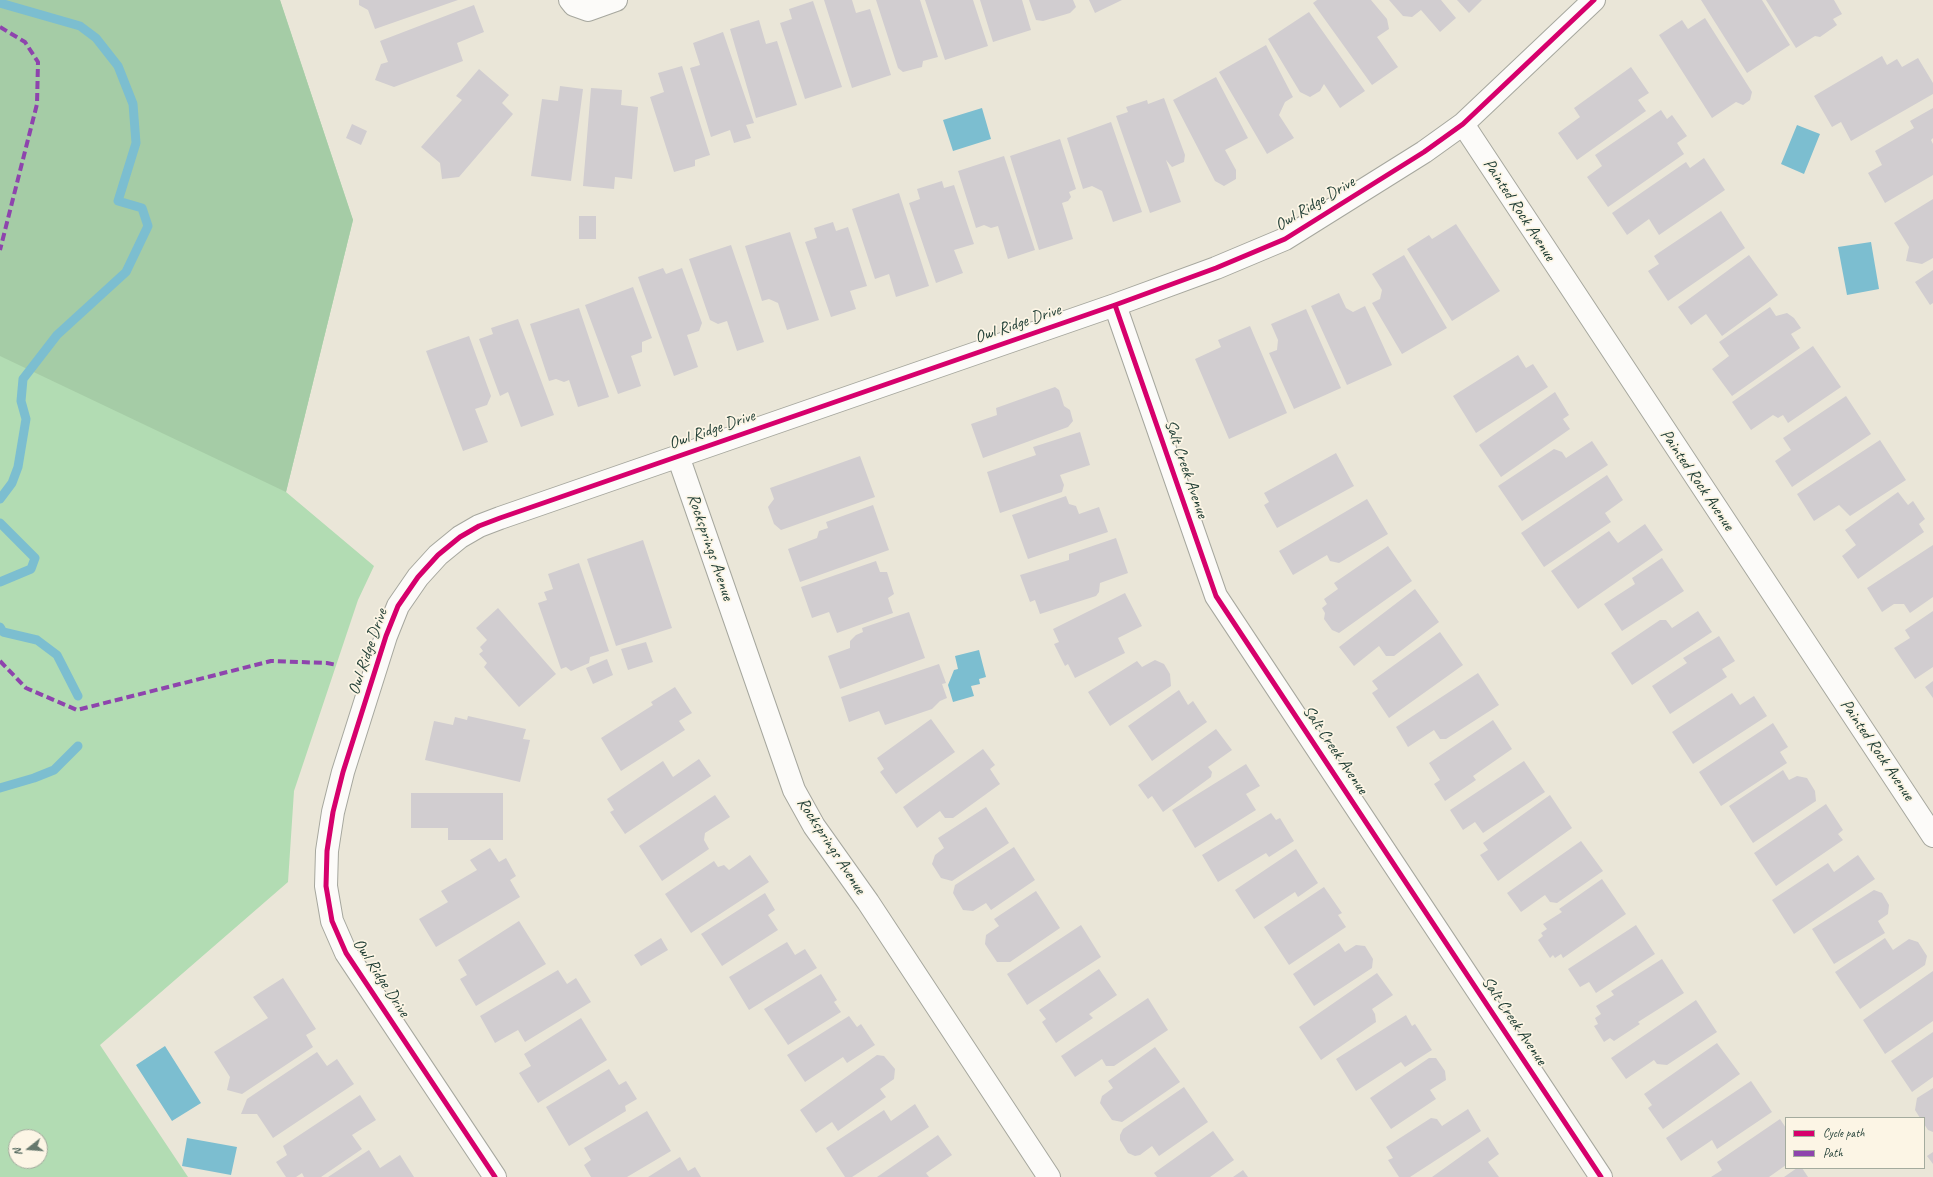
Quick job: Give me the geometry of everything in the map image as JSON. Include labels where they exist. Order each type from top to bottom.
[{"type":"street","points":[[570,0],[574,5],[588,10],[616,0]]},
{"type":"street","name":"Owl Ridge Drive","points":[[495,1177],[394,1022],[346,953],[332,921],[326,886],[327,851],[333,812],[343,772],[398,606],[418,577],[438,555],[460,537],[479,526],[1115,305],[1216,268],[1285,239],[1424,152],[1463,124],[1594,0]]},
{"type":"street","name":"Painted Rock Avenue","points":[[1463,124],[1933,836]]},
{"type":"street","name":"Salt Creek Avenue","points":[[1115,305],[1216,596],[1601,1177]]},
{"type":"street","name":"Rocksprings Avenue","points":[[678,456],[794,790],[814,826],[868,902],[1049,1177]]},
{"type":"green space","points":[[0,0],[280,0],[353,220],[286,492],[374,566],[358,600],[294,791],[288,882],[100,1045],[188,1177],[0,1177]]},
{"type":"green space","points":[[0,0],[280,0],[353,220],[286,492],[0,356]]},
{"type":"water","points":[[982,108],[991,139],[953,151],[943,120]]},
{"type":"water","points":[[1797,125],[1820,134],[1804,174],[1781,164]]},
{"type":"water","points":[[1871,242],[1879,289],[1847,295],[1838,247]]},
{"type":"water","points":[[979,650],[986,677],[979,679],[980,684],[971,686],[974,696],[953,702],[948,685],[954,670],[958,669],[955,656]]},
{"type":"water","points":[[165,1046],[201,1103],[172,1121],[136,1065]]},
{"type":"water","points":[[187,1138],[237,1147],[231,1175],[182,1166]]},
{"type":"building","points":[[359,0],[458,0],[375,29],[368,10],[359,5]]},
{"type":"building","points":[[824,0],[852,0],[856,13],[870,9],[891,75],[852,88]]},
{"type":"building","points":[[876,0],[920,0],[938,57],[923,61],[922,67],[903,72],[898,68]]},
{"type":"building","points":[[925,0],[973,0],[988,46],[945,60]]},
{"type":"building","points":[[980,0],[1022,0],[1031,30],[993,42]]},
{"type":"building","points":[[1029,0],[1073,0],[1076,7],[1070,13],[1043,21],[1036,20]]},
{"type":"building","points":[[1089,0],[1122,0],[1095,13]]},
{"type":"building","points":[[1317,0],[1371,0],[1387,19],[1389,29],[1377,37],[1398,67],[1372,85],[1313,3]]},
{"type":"building","points":[[1389,0],[1441,0],[1456,18],[1440,32],[1421,10],[1412,17],[1403,16]]},
{"type":"building","points":[[1457,0],[1482,0],[1469,13]]},
{"type":"building","points":[[1701,0],[1762,0],[1790,45],[1747,73]]},
{"type":"building","points":[[1766,0],[1834,0],[1842,14],[1833,19],[1837,25],[1820,37],[1815,36],[1796,48]]},
{"type":"building","points":[[813,1],[842,87],[805,99],[780,23],[792,19],[789,9]]},
{"type":"building","points":[[474,5],[484,32],[457,43],[463,61],[394,87],[375,80],[381,64],[388,62],[380,41]]},
{"type":"building","points":[[1309,12],[1365,91],[1340,108],[1324,84],[1320,91],[1310,97],[1300,92],[1268,39]]},
{"type":"building","points":[[1705,18],[1752,92],[1750,100],[1743,105],[1736,102],[1712,118],[1659,35],[1682,20],[1688,29]]},
{"type":"building","points":[[759,20],[766,44],[777,41],[797,105],[756,118],[730,29]]},
{"type":"building","points":[[723,32],[754,123],[746,125],[751,138],[734,143],[730,130],[711,137],[690,68],[700,65],[693,43]]},
{"type":"building","points":[[1266,45],[1293,97],[1285,102],[1279,115],[1294,138],[1267,154],[1219,72]]},
{"type":"building","points":[[1882,56],[1887,65],[1897,59],[1902,67],[1918,58],[1933,83],[1933,94],[1851,141],[1841,122],[1832,127],[1814,96]]},
{"type":"building","points":[[682,66],[710,155],[695,160],[695,166],[674,172],[650,97],[664,92],[658,73]]},
{"type":"building","points":[[1631,67],[1649,93],[1638,100],[1646,111],[1577,160],[1558,133],[1580,117],[1574,108]]},
{"type":"building","points":[[479,69],[509,95],[502,103],[513,114],[459,177],[442,179],[440,163],[421,147],[462,100],[456,96]]},
{"type":"building","points":[[1216,77],[1248,138],[1225,150],[1236,170],[1236,179],[1224,186],[1215,181],[1173,100]]},
{"type":"building","points":[[560,86],[583,89],[571,181],[531,176],[542,99],[558,101]]},
{"type":"building","points":[[591,88],[622,90],[621,105],[638,107],[632,179],[615,177],[614,189],[583,186]]},
{"type":"building","points":[[1164,98],[1185,155],[1184,162],[1172,167],[1166,160],[1181,202],[1150,213],[1116,116],[1128,112],[1126,107],[1147,100],[1148,104]]},
{"type":"building","points":[[1933,108],[1933,138],[1931,140],[1933,144],[1933,175],[1885,203],[1868,173],[1882,165],[1875,151],[1914,128],[1910,121]]},
{"type":"building","points":[[1661,110],[1667,119],[1672,115],[1687,136],[1677,143],[1684,154],[1608,207],[1587,177],[1602,166],[1595,155]]},
{"type":"building","points":[[1111,122],[1142,212],[1113,222],[1102,191],[1092,186],[1083,189],[1067,138]]},
{"type":"building","points":[[352,124],[367,131],[361,145],[346,138]]},
{"type":"building","points":[[1060,139],[1076,189],[1069,192],[1071,197],[1068,201],[1062,203],[1073,239],[1039,250],[1010,156]]},
{"type":"building","points":[[1004,156],[1035,250],[1008,259],[998,226],[991,228],[984,225],[976,228],[958,171]]},
{"type":"building","points":[[1704,158],[1725,190],[1659,235],[1649,219],[1627,235],[1612,213],[1686,162],[1690,168]]},
{"type":"building","points":[[942,181],[944,188],[954,185],[974,244],[954,250],[963,273],[936,283],[909,203],[920,199],[917,189]]},
{"type":"building","points":[[899,193],[929,286],[896,297],[889,274],[875,279],[852,209]]},
{"type":"building","points":[[1933,199],[1933,258],[1922,264],[1906,261],[1909,247],[1894,223]]},
{"type":"building","points":[[1721,211],[1745,248],[1668,301],[1648,271],[1659,264],[1654,256]]},
{"type":"building","points":[[579,216],[596,216],[596,239],[579,239]]},
{"type":"building","points":[[833,222],[836,231],[848,227],[867,286],[850,291],[856,309],[831,317],[805,242],[817,238],[814,228]]},
{"type":"building","points":[[1456,224],[1500,291],[1452,321],[1407,249],[1429,235],[1432,239]]},
{"type":"building","points":[[790,232],[819,320],[787,330],[778,303],[769,299],[762,301],[745,246]]},
{"type":"building","points":[[731,245],[764,342],[737,351],[727,321],[718,324],[710,320],[689,259]]},
{"type":"building","points":[[1404,255],[1447,328],[1402,354],[1372,303],[1380,299],[1382,290],[1372,274]]},
{"type":"building","points":[[1749,255],[1778,295],[1722,336],[1706,314],[1691,325],[1678,307]]},
{"type":"building","points":[[663,268],[666,274],[682,268],[702,323],[699,331],[687,335],[698,367],[674,376],[638,277]]},
{"type":"building","points":[[1933,270],[1933,303],[1930,305],[1915,282]]},
{"type":"building","points":[[633,287],[652,338],[642,342],[642,352],[631,356],[641,386],[618,394],[585,305]]},
{"type":"building","points":[[1339,293],[1346,308],[1353,312],[1365,306],[1392,365],[1347,385],[1311,306]]},
{"type":"building","points":[[1770,307],[1776,316],[1787,313],[1794,318],[1801,328],[1791,334],[1800,348],[1732,396],[1712,369],[1729,356],[1719,342]]},
{"type":"building","points":[[579,308],[609,397],[578,407],[569,380],[564,382],[556,379],[549,381],[530,324]]},
{"type":"building","points":[[1306,309],[1341,388],[1294,409],[1269,353],[1277,350],[1278,340],[1271,324]]},
{"type":"building","points":[[518,319],[554,415],[521,427],[508,392],[500,396],[479,339],[493,334],[491,328]]},
{"type":"building","points":[[1250,326],[1287,413],[1229,439],[1195,359],[1221,347],[1218,340]]},
{"type":"building","points":[[469,336],[491,396],[487,405],[475,409],[488,442],[463,451],[426,351]]},
{"type":"building","points":[[1813,346],[1841,387],[1788,423],[1783,415],[1778,418],[1773,415],[1751,430],[1732,402]]},
{"type":"building","points":[[1518,355],[1526,368],[1533,364],[1548,387],[1476,433],[1453,396]]},
{"type":"building","points":[[1055,387],[1059,390],[1064,406],[1070,410],[1073,421],[1068,427],[983,458],[971,424],[997,415],[996,408]]},
{"type":"building","points":[[1555,392],[1569,415],[1563,419],[1570,429],[1501,477],[1479,445]]},
{"type":"building","points":[[1846,396],[1871,434],[1792,487],[1775,461],[1791,450],[1783,438]]},
{"type":"building","points":[[1080,432],[1090,465],[1060,475],[1064,485],[1062,492],[1000,513],[987,472],[1036,455],[1033,447]]},
{"type":"building","points":[[1880,440],[1906,480],[1850,516],[1839,505],[1814,521],[1797,494]]},
{"type":"building","points":[[1592,441],[1608,465],[1522,521],[1498,486],[1554,449],[1562,452],[1566,458]]},
{"type":"building","points":[[1336,453],[1354,486],[1277,528],[1264,505],[1269,502],[1264,493]]},
{"type":"building","points":[[860,456],[875,497],[781,530],[774,524],[768,507],[774,499],[770,488]]},
{"type":"building","points":[[1607,475],[1623,500],[1605,513],[1611,522],[1544,567],[1521,533]]},
{"type":"building","points":[[1898,492],[1908,505],[1913,501],[1925,519],[1919,524],[1924,532],[1858,579],[1842,556],[1856,545],[1845,530]]},
{"type":"building","points":[[1066,496],[1069,504],[1076,506],[1079,514],[1099,507],[1108,532],[1028,559],[1012,515]]},
{"type":"building","points":[[1367,499],[1388,534],[1339,563],[1330,561],[1327,555],[1293,575],[1279,551]]},
{"type":"building","points":[[873,505],[889,550],[800,582],[788,549],[817,538],[819,531],[828,528],[826,522]]},
{"type":"building","points":[[1645,524],[1663,550],[1578,609],[1551,571],[1609,531],[1618,543]]},
{"type":"building","points":[[1116,538],[1128,573],[1100,583],[1099,592],[1096,596],[1040,614],[1035,600],[1030,602],[1020,575],[1069,560],[1069,554]]},
{"type":"building","points":[[643,540],[672,628],[616,646],[587,559]]},
{"type":"building","points":[[1933,545],[1933,597],[1910,613],[1904,604],[1894,604],[1882,612],[1867,588]]},
{"type":"building","points":[[1388,546],[1412,581],[1339,633],[1332,630],[1324,619],[1325,613],[1322,608],[1327,604],[1324,599],[1338,589],[1334,583]]},
{"type":"building","points":[[1662,558],[1684,591],[1622,631],[1604,604],[1635,584],[1632,578]]},
{"type":"building","points":[[876,561],[880,572],[887,572],[894,594],[888,598],[893,613],[837,633],[829,612],[812,618],[801,587]]},
{"type":"building","points":[[579,563],[609,651],[590,657],[589,663],[571,671],[566,667],[561,669],[538,603],[547,600],[544,592],[553,589],[548,574]]},
{"type":"building","points":[[1415,589],[1439,622],[1394,656],[1386,656],[1379,646],[1354,666],[1339,647]]},
{"type":"building","points":[[1125,593],[1142,626],[1118,638],[1125,653],[1075,678],[1068,664],[1065,666],[1054,644],[1059,642],[1053,629]]},
{"type":"building","points":[[498,608],[556,674],[519,707],[484,667],[487,663],[479,654],[483,651],[480,647],[487,640],[476,628]]},
{"type":"building","points":[[1698,611],[1712,632],[1632,685],[1611,653],[1660,620],[1666,620],[1672,628]]},
{"type":"building","points":[[1933,611],[1933,667],[1915,679],[1894,648],[1910,638],[1905,630]]},
{"type":"building","points":[[909,612],[925,658],[840,689],[828,656],[850,648],[850,641],[856,635],[863,632],[862,628]]},
{"type":"building","points":[[1440,632],[1463,665],[1389,718],[1372,693],[1378,689],[1372,681]]},
{"type":"building","points":[[1719,636],[1735,661],[1722,669],[1727,677],[1670,714],[1652,686],[1687,663],[1683,658]]},
{"type":"building","points":[[646,642],[653,662],[628,670],[621,649]]},
{"type":"building","points":[[607,659],[613,675],[593,684],[586,668]]},
{"type":"building","points":[[1155,660],[1164,664],[1170,674],[1171,686],[1110,726],[1088,692],[1137,661],[1142,667]]},
{"type":"building","points":[[939,664],[946,683],[942,684],[947,698],[940,701],[932,709],[885,725],[879,711],[849,722],[841,697]]},
{"type":"building","points":[[1478,673],[1499,705],[1446,739],[1440,739],[1434,730],[1408,747],[1396,727]]},
{"type":"building","points":[[1933,681],[1933,698],[1925,687]]},
{"type":"building","points":[[675,687],[692,713],[679,721],[685,730],[621,771],[601,738],[653,705],[651,702]]},
{"type":"building","points":[[1179,690],[1188,705],[1193,701],[1207,722],[1152,761],[1128,726]]},
{"type":"building","points":[[1732,693],[1740,705],[1754,696],[1767,716],[1693,764],[1672,732]]},
{"type":"building","points":[[468,716],[526,729],[523,739],[530,740],[520,782],[425,760],[434,721],[453,725],[455,717],[467,720]]},
{"type":"building","points":[[931,719],[955,752],[896,794],[880,772],[884,769],[877,758]]},
{"type":"building","points":[[1493,720],[1512,749],[1473,776],[1476,780],[1445,801],[1434,784],[1440,780],[1429,763]]},
{"type":"building","points":[[1773,723],[1788,747],[1780,752],[1787,763],[1721,806],[1699,772]]},
{"type":"building","points":[[1216,729],[1232,750],[1208,767],[1212,772],[1211,777],[1163,812],[1152,796],[1148,799],[1138,785]]},
{"type":"building","points":[[983,749],[995,765],[990,769],[1000,784],[953,818],[945,818],[940,811],[917,828],[903,807]]},
{"type":"building","points":[[699,759],[711,776],[625,834],[610,812],[614,810],[607,799],[663,761],[673,777]]},
{"type":"building","points":[[1524,761],[1545,792],[1483,833],[1475,822],[1463,830],[1450,810]]},
{"type":"building","points":[[1246,764],[1260,786],[1246,794],[1256,810],[1195,848],[1172,810]]},
{"type":"building","points":[[1783,770],[1789,780],[1797,776],[1807,778],[1815,791],[1816,801],[1753,843],[1729,806]]},
{"type":"building","points":[[411,793],[503,793],[503,840],[448,840],[448,828],[411,828]]},
{"type":"building","points":[[715,795],[730,817],[705,833],[704,840],[709,849],[662,881],[639,846]]},
{"type":"building","points":[[1550,795],[1572,828],[1498,881],[1480,855],[1488,850],[1483,843]]},
{"type":"building","points":[[1826,804],[1843,830],[1838,834],[1843,840],[1776,886],[1754,853]]},
{"type":"building","points":[[986,807],[1009,843],[952,881],[941,878],[932,864],[935,855],[944,848],[938,838]]},
{"type":"building","points":[[1271,813],[1276,820],[1280,818],[1294,841],[1269,857],[1266,853],[1218,882],[1202,855]]},
{"type":"building","points":[[1581,841],[1603,871],[1557,903],[1550,902],[1545,895],[1521,912],[1507,893]]},
{"type":"building","points":[[1014,847],[1035,880],[991,910],[986,903],[973,911],[963,910],[953,893],[955,885]]},
{"type":"building","points":[[490,848],[499,862],[506,858],[516,876],[510,880],[520,897],[436,947],[419,919],[448,902],[441,891],[477,870],[470,860]]},
{"type":"building","points":[[1296,849],[1318,883],[1298,897],[1295,892],[1254,919],[1235,890]]},
{"type":"building","points":[[750,855],[769,882],[691,933],[665,894],[714,861],[718,867],[724,865],[729,870]]},
{"type":"building","points":[[1858,855],[1875,879],[1794,934],[1772,900],[1828,863],[1834,872]]},
{"type":"building","points":[[1602,879],[1626,914],[1563,958],[1561,954],[1555,958],[1553,955],[1550,958],[1538,940],[1543,936],[1541,933],[1547,929],[1543,924],[1562,912],[1559,909]]},
{"type":"building","points":[[1324,887],[1342,913],[1338,915],[1346,927],[1289,965],[1264,927]]},
{"type":"building","points":[[1874,890],[1882,893],[1889,905],[1888,914],[1878,921],[1885,933],[1834,964],[1812,929]]},
{"type":"building","points":[[1036,891],[1060,928],[1010,962],[997,962],[985,944],[986,935],[999,926],[994,919]]},
{"type":"building","points":[[765,893],[775,910],[768,915],[778,930],[722,966],[701,934]]},
{"type":"building","points":[[519,921],[546,964],[476,1006],[460,979],[467,975],[458,960]]},
{"type":"building","points":[[1081,925],[1101,957],[1027,1005],[1007,974]]},
{"type":"building","points":[[1636,925],[1655,954],[1596,993],[1589,982],[1580,987],[1568,969]]},
{"type":"building","points":[[661,938],[668,950],[641,966],[634,955]]},
{"type":"building","points":[[1885,938],[1893,950],[1909,939],[1918,942],[1927,956],[1925,965],[1860,1009],[1835,972]]},
{"type":"building","points":[[787,942],[795,955],[805,949],[817,968],[749,1010],[729,977]]},
{"type":"building","points":[[1339,943],[1345,952],[1356,945],[1365,946],[1373,959],[1372,968],[1314,1006],[1293,974]]},
{"type":"building","points":[[1662,959],[1684,993],[1638,1022],[1640,1024],[1614,1041],[1610,1038],[1604,1042],[1594,1026],[1598,1024],[1595,1018],[1601,1014],[1596,1006],[1614,995],[1611,991]]},
{"type":"building","points":[[1099,969],[1117,995],[1089,1014],[1093,1018],[1056,1043],[1042,1022],[1046,1019],[1039,1010]]},
{"type":"building","points":[[558,970],[567,984],[576,978],[591,1002],[525,1042],[518,1030],[495,1043],[480,1016]]},
{"type":"building","points":[[1933,971],[1933,1021],[1885,1054],[1863,1020]]},
{"type":"building","points":[[1377,973],[1393,995],[1372,1009],[1375,1014],[1376,1022],[1321,1060],[1299,1027]]},
{"type":"building","points":[[821,974],[837,1000],[834,1002],[841,1012],[788,1045],[764,1009]]},
{"type":"building","points":[[283,978],[316,1029],[306,1035],[313,1047],[242,1094],[227,1090],[230,1077],[214,1052],[268,1018],[253,997]]},
{"type":"building","points":[[1148,998],[1168,1030],[1114,1066],[1106,1066],[1102,1059],[1075,1077],[1061,1056]]},
{"type":"building","points":[[1696,1000],[1717,1032],[1667,1065],[1657,1064],[1654,1060],[1626,1079],[1611,1058]]},
{"type":"building","points":[[1406,1015],[1412,1026],[1415,1024],[1432,1050],[1405,1067],[1401,1062],[1356,1091],[1336,1059]]},
{"type":"building","points":[[849,1016],[857,1027],[861,1024],[875,1045],[847,1063],[843,1057],[805,1082],[787,1055]]},
{"type":"building","points":[[581,1018],[607,1060],[538,1103],[519,1073],[531,1066],[524,1054]]},
{"type":"building","points":[[1933,1032],[1933,1077],[1912,1092],[1891,1061]]},
{"type":"building","points":[[1717,1043],[1740,1074],[1663,1129],[1648,1108],[1652,1105],[1644,1094]]},
{"type":"building","points":[[1155,1047],[1180,1082],[1122,1122],[1112,1120],[1100,1103],[1102,1096],[1113,1088],[1108,1081]]},
{"type":"building","points":[[317,1052],[327,1066],[337,1059],[354,1084],[273,1138],[257,1114],[241,1114],[247,1099]]},
{"type":"building","points":[[877,1055],[884,1056],[895,1069],[894,1079],[880,1089],[886,1097],[838,1131],[832,1122],[816,1133],[800,1110]]},
{"type":"building","points":[[1429,1058],[1436,1058],[1445,1071],[1446,1080],[1430,1090],[1436,1099],[1391,1129],[1370,1098]]},
{"type":"building","points":[[609,1069],[619,1085],[626,1081],[637,1099],[625,1106],[626,1111],[569,1146],[546,1107]]},
{"type":"building","points":[[1751,1081],[1772,1112],[1717,1149],[1712,1140],[1681,1161],[1666,1138]]},
{"type":"building","points":[[1184,1087],[1208,1122],[1159,1156],[1152,1146],[1140,1155],[1135,1156],[1128,1153],[1120,1140],[1120,1135],[1123,1129]]},
{"type":"building","points":[[1933,1088],[1933,1132],[1928,1130],[1925,1126],[1925,1117],[1919,1117],[1915,1110],[1917,1098]]},
{"type":"building","points":[[360,1095],[376,1120],[352,1135],[362,1149],[321,1177],[304,1177],[302,1173],[296,1177],[286,1177],[276,1162],[287,1155],[283,1146]]},
{"type":"building","points":[[915,1104],[929,1127],[852,1177],[845,1177],[826,1148],[884,1110],[891,1121]]},
{"type":"building","points":[[1468,1109],[1481,1131],[1410,1177],[1399,1177],[1388,1160],[1393,1158],[1386,1147],[1431,1118],[1437,1119],[1442,1126]]},
{"type":"building","points":[[647,1111],[671,1151],[627,1177],[591,1177],[584,1165],[591,1160],[584,1148]]},
{"type":"building","points":[[1780,1119],[1785,1126],[1785,1166],[1769,1177],[1711,1177],[1722,1170],[1717,1162]]},
{"type":"building","points":[[1213,1131],[1234,1160],[1210,1177],[1157,1177],[1154,1173]]},
{"type":"building","points":[[938,1135],[952,1155],[926,1173],[929,1177],[877,1177]]},
{"type":"building","points":[[1488,1137],[1499,1154],[1488,1162],[1499,1177],[1432,1177]]},
{"type":"building","points":[[369,1150],[380,1168],[400,1155],[414,1177],[328,1177]]},
{"type":"building","points":[[1933,1152],[1933,1164],[1927,1156]]},
{"type":"building","points":[[680,1157],[688,1171],[695,1167],[701,1177],[648,1177]]},
{"type":"building","points":[[1796,1169],[1803,1169],[1808,1177],[1784,1177]]},
{"type":"building","points":[[1243,1170],[1248,1177],[1233,1177]]},
{"type":"waterway","points":[[0,3],[80,26],[96,38],[118,66],[133,104],[136,143],[118,201],[142,208],[148,226],[126,272],[57,335],[23,379],[21,401],[26,419],[18,467],[12,483],[0,499]]},
{"type":"waterway","points":[[0,523],[35,558],[31,569],[0,582]]},
{"type":"waterway","points":[[0,627],[3,632],[37,640],[57,655],[78,696]]},
{"type":"waterway","points":[[0,788],[34,778],[54,770],[78,746]]},
{"type":"marked path","points":[[0,27],[25,42],[38,62],[37,104],[0,250]]},
{"type":"marked path","points":[[0,661],[26,688],[77,710],[271,661],[327,663],[337,665]]},
{"type":"cycle path","points":[[495,1177],[346,953],[332,921],[326,886],[327,851],[333,812],[343,772],[386,636],[398,606],[418,577],[438,555],[460,537],[479,526],[500,518],[1115,305],[1216,268],[1285,239],[1424,152],[1463,124],[1594,0]]},
{"type":"cycle path","points":[[1115,305],[1216,596],[1601,1177]]}]
